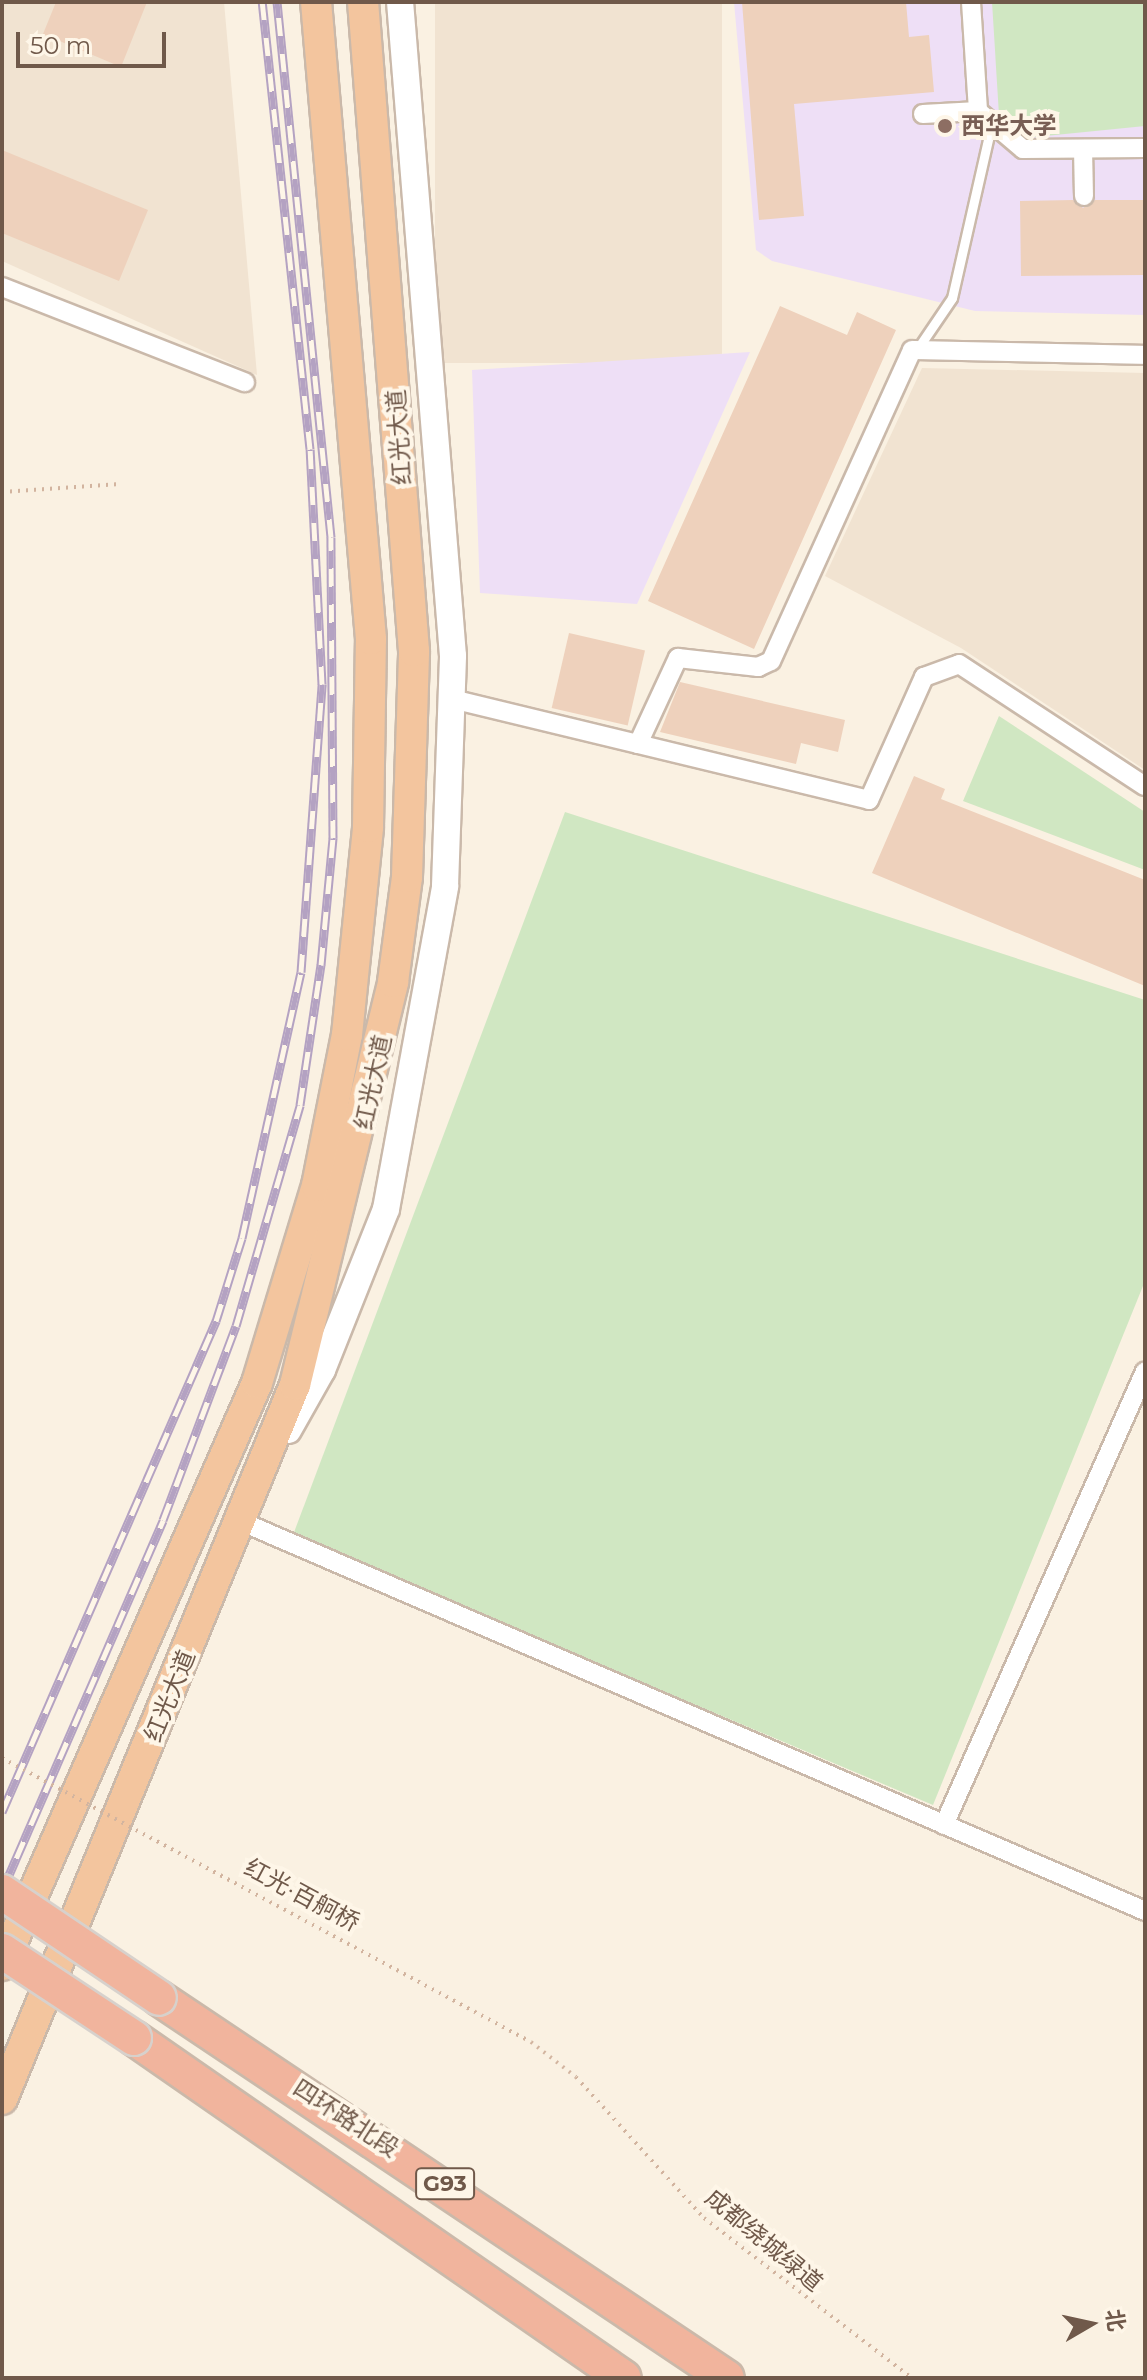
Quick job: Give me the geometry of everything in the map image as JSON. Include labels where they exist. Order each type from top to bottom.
[{"type":"highway","name":"红光大道","points":[[2,1965],[257,1383],[317,1186],[347,1035],[368,827],[371,639],[316,2]]},
{"type":"highway","name":"红光大道","points":[[2,2099],[295,1385],[342,1212],[381,1049],[407,877],[414,651],[363,2]]},
{"type":"highway","name":"四环路北段","points":[[2,1892],[727,2378]]},
{"type":"highway","name":"G93","points":[[2,1951],[134,2038],[624,2378]]},
{"type":"main road","points":[[244,1510],[322,1370],[386,1209],[433,979],[452,699],[400,2]]},
{"type":"street","points":[[971,2],[985,116]]},
{"type":"street","points":[[923,114],[985,116],[1023,149],[1145,148]]},
{"type":"street","points":[[1083,149],[1084,196]]},
{"type":"street","points":[[2,287],[245,382]]},
{"type":"street","points":[[638,744],[678,658],[758,667],[771,661],[906,355],[918,348],[1145,355]]},
{"type":"street","points":[[452,699],[869,800],[924,677],[953,664],[1145,786]]},
{"type":"street","points":[[944,1825],[1145,1372]]},
{"type":"street","points":[[244,1510],[944,1825],[1145,1911]]},
{"type":"lane","points":[[918,348],[952,298],[985,116]]},
{"type":"path","points":[[2,492],[120,484]]},
{"type":"path","name":"红光·百舸桥","points":[[2,1758],[531,2042],[576,2077]]},
{"type":"path","name":"成都绕城绿道","points":[[576,2077],[704,2218],[912,2378]]},
{"type":"shaded area","points":[[2,2],[224,2],[257,375],[2,261]]},
{"type":"shaded area","points":[[435,2],[722,2],[722,363],[435,363]]},
{"type":"shaded area","name":"西华大学","points":[[734,2],[1145,2],[1145,315],[975,311],[772,261],[756,250]]},
{"type":"shaded area","points":[[750,352],[637,604],[480,593],[472,370]]},
{"type":"shaded area","points":[[922,368],[1145,373],[1145,770],[961,648],[825,576]]},
{"type":"green space","points":[[992,2],[1145,2],[1145,126],[1025,138],[999,115]]},
{"type":"green space","points":[[999,716],[1145,812],[1145,870],[963,801]]},
{"type":"green space","points":[[565,812],[1145,1000],[1145,1281],[933,1805],[293,1535]]},
{"type":"building","points":[[56,2],[147,2],[121,67],[43,34]]},
{"type":"building","points":[[742,2],[906,2],[909,37],[929,35],[934,92],[794,104],[804,216],[759,220]]},
{"type":"building","points":[[2,150],[148,210],[119,281],[2,233]]},
{"type":"building","points":[[1073,200],[1083,208],[1095,200],[1145,200],[1145,275],[1021,276],[1020,201]]},
{"type":"building","points":[[780,306],[847,335],[857,312],[896,330],[754,649],[648,601]]},
{"type":"building","points":[[569,633],[645,651],[628,726],[552,708]]},
{"type":"building","points":[[680,682],[845,720],[838,752],[801,743],[796,764],[660,732]]},
{"type":"building","points":[[914,776],[945,789],[941,799],[1145,880],[1145,986],[872,873]]},
{"type":"railway","points":[[2,1812],[216,1321],[242,1238],[301,972],[322,684],[310,449],[262,2]]},
{"type":"railway","points":[[2,1891],[163,1520],[236,1326],[300,1105],[321,965],[333,838],[331,537],[277,2]]},
{"type":"place","name":"西华大学","points":[[945,126]]}]
